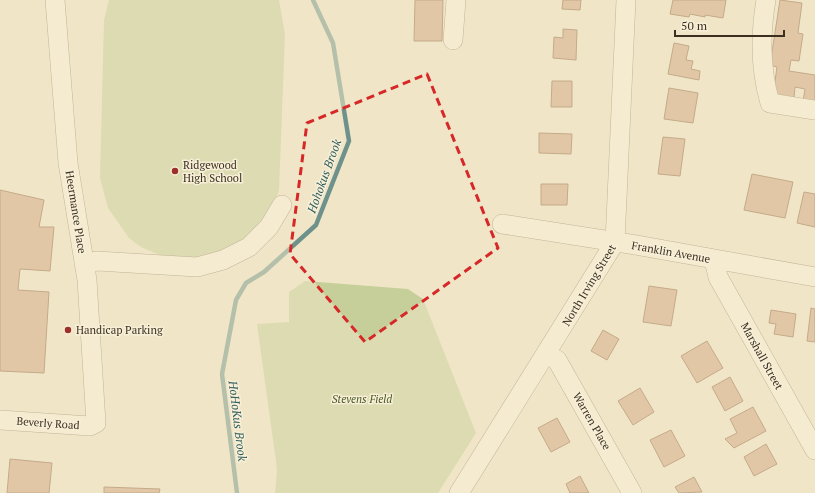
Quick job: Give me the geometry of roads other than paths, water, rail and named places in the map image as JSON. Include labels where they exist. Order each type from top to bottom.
[{"type":"street","name":"Heermance Place","points":[[55,0],[68,163],[84,264],[96,423]]},
{"type":"street","points":[[453,40],[456,0]]},
{"type":"street","name":"North Irving Street","points":[[459,493],[547,354],[615,242],[626,0]]},
{"type":"street","points":[[766,0],[761,50],[764,81],[770,103],[815,110]]},
{"type":"street","points":[[84,264],[97,261],[197,267],[223,260],[249,247],[269,228],[282,205]]},
{"type":"street","name":"Franklin Avenue","points":[[502,224],[815,277]]},
{"type":"street","name":"Marshall Street","points":[[714,260],[718,277],[815,450]]},
{"type":"street","name":"Warren Place","points":[[547,354],[557,360],[632,493]]},
{"type":"street","name":"Beverly Road","points":[[0,420],[90,426],[96,423]]},
{"type":"waterway","name":"Hohokus Brook","points":[[237,493],[222,374],[236,300],[246,283],[264,272],[316,225],[349,141],[333,43],[313,0]]},
{"type":"place","name":"Ridgewood High School","points":[[175,171]]},
{"type":"place","name":"Handicap Parking","points":[[68,330]]},
{"type":"park label","name":"Stevens Field","points":[[362,399]]},
{"type":"water label","name":"HoHoKus Brook","points":[[238,421]]}]
